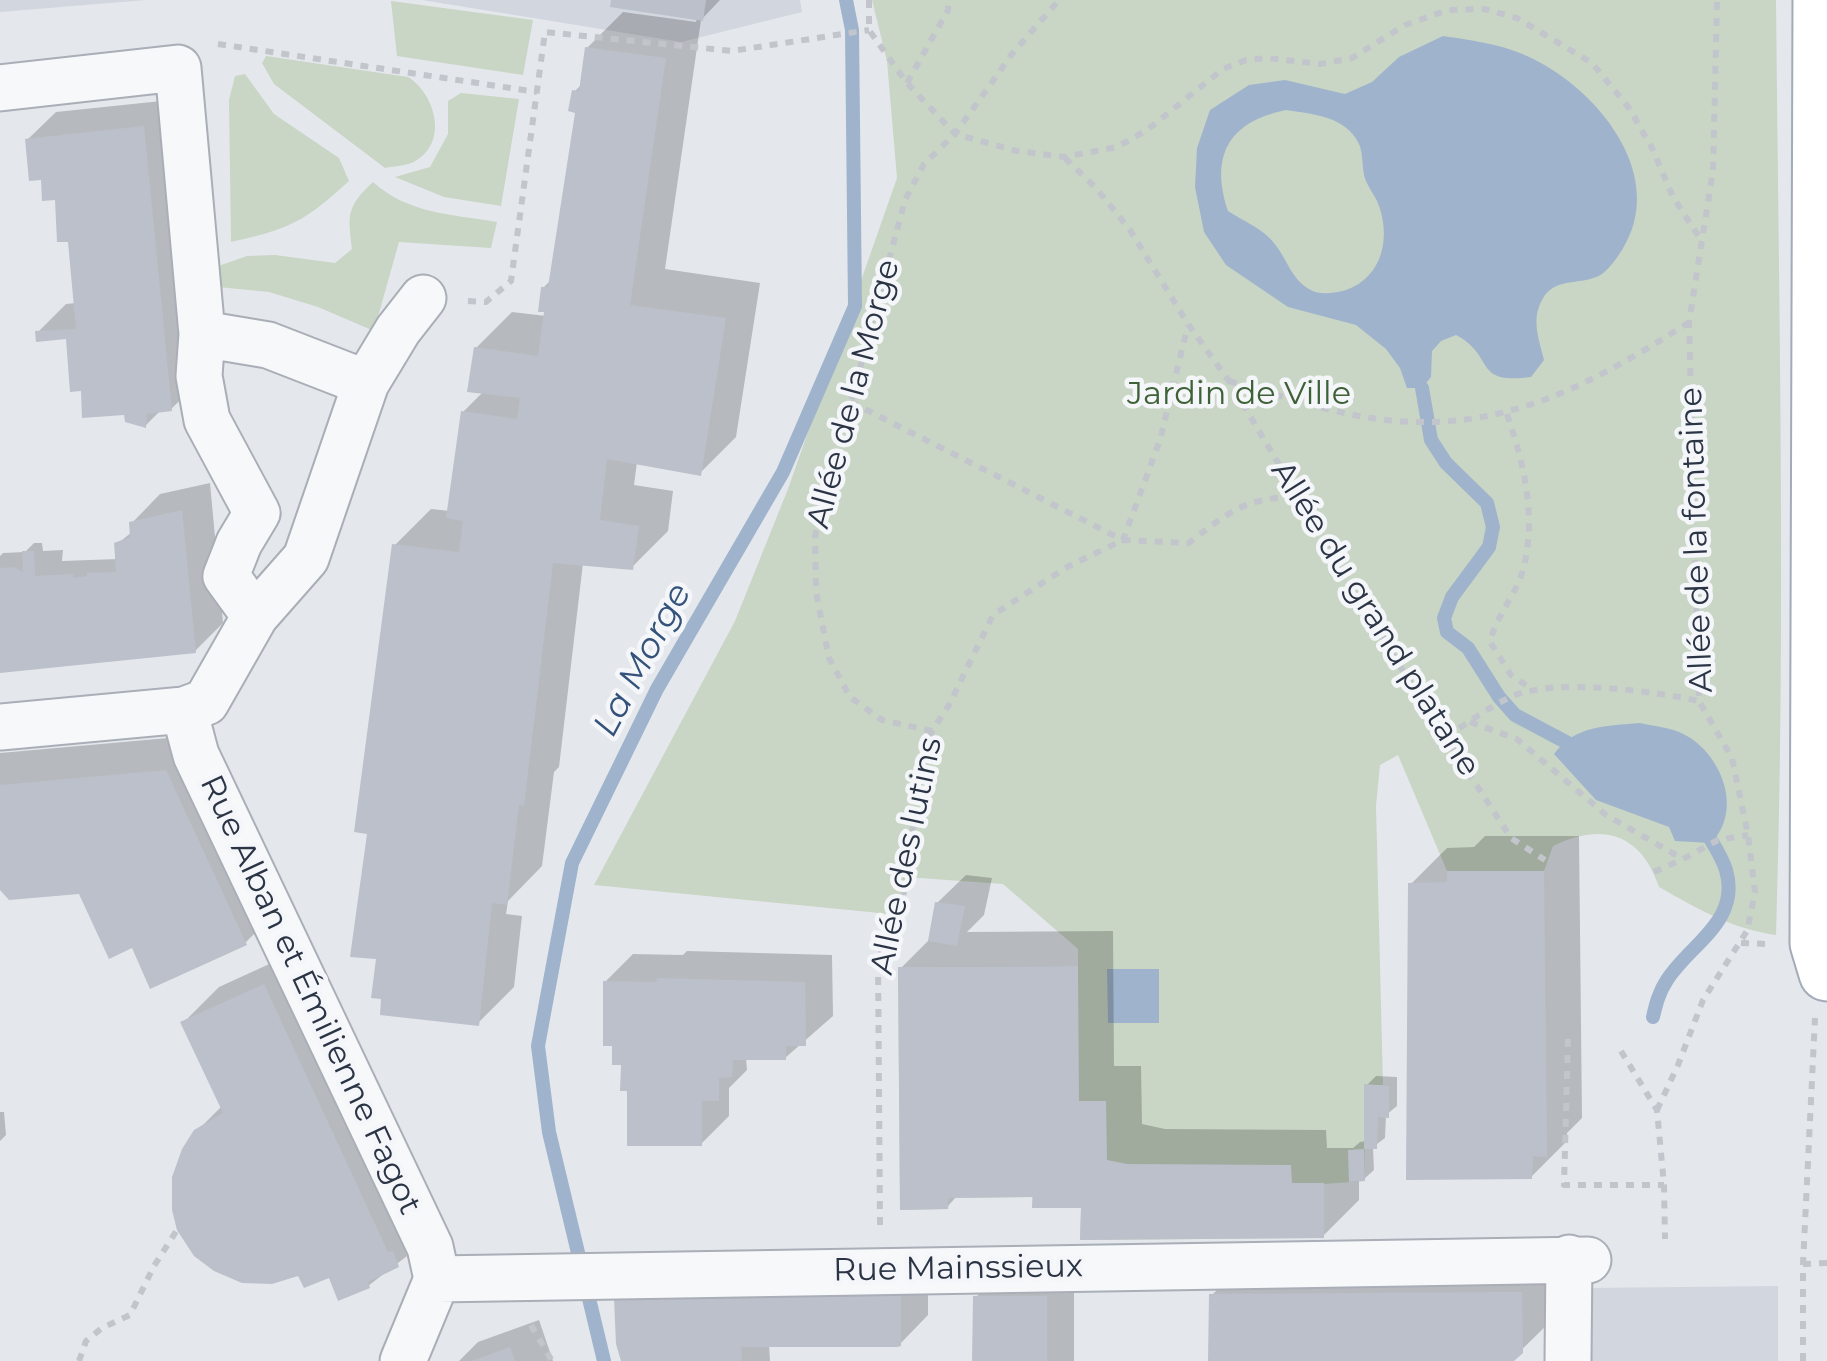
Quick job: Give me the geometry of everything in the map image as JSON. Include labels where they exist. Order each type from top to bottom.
[{"type":"main road","points":[[1821,0],[1824,954]]},
{"type":"street","points":[[0,88],[196,56],[202,334],[199,376],[207,420],[257,513],[226,576],[255,616]]},
{"type":"street","points":[[0,726],[184,710],[206,702],[255,616],[306,558],[366,383],[423,298]]},
{"type":"street","points":[[202,334],[268,344],[366,383]]},
{"type":"street","name":"Rue Alban et Émilienne Fagot","points":[[184,710],[196,755],[430,1247],[437,1278]]},
{"type":"street","name":"Rue Mainssieux","points":[[437,1278],[1578,1259],[1568,1361]]},
{"type":"street","points":[[403,1361],[437,1278]]},
{"type":"path","points":[[869,0],[869,30],[907,82],[955,134],[1018,151],[1064,157],[1117,146],[1147,130],[1223,69],[1246,60],[1266,58],[1320,64],[1352,58],[1404,24],[1448,10],[1484,9],[1517,18],[1592,64],[1630,108],[1674,197],[1702,241]]},
{"type":"path","points":[[907,82],[948,10],[949,0]]},
{"type":"path","name":"Allée de la Morge","points":[[932,731],[882,720],[850,697],[829,658],[816,592],[815,538],[821,494],[851,402],[906,200],[924,164],[955,134],[1012,54],[1059,0]]},
{"type":"path","name":"Allée de la fontaine","points":[[1657,1110],[1703,1000],[1746,931],[1754,892],[1748,835],[1732,758],[1699,701],[1690,322],[1713,171],[1717,0]]},
{"type":"path","points":[[423,298],[486,302],[511,281],[544,32],[732,51],[869,30]]},
{"type":"path","points":[[196,56],[537,92]]},
{"type":"path","name":"Allée du grand platane","points":[[1064,157],[1130,230],[1188,324],[1229,381],[1410,683],[1511,838],[1545,860]]},
{"type":"path","points":[[1229,381],[1352,415],[1411,423],[1506,414],[1566,394],[1690,322]]},
{"type":"path","points":[[851,402],[1123,540],[1160,440],[1188,324]]},
{"type":"path","points":[[1506,414],[1524,466],[1530,518],[1522,572],[1494,625],[1490,642],[1511,675],[1533,690]]},
{"type":"path","name":"Allée des lutins","points":[[883,1270],[878,1211],[878,958],[900,918],[921,770],[932,731],[994,614],[1067,566],[1123,540],[1189,543],[1233,509],[1263,498],[1298,496]]},
{"type":"path","points":[[1446,736],[1512,697],[1533,690],[1650,690],[1699,701]]},
{"type":"path","points":[[1470,722],[1517,739],[1606,815],[1683,859]]},
{"type":"path","points":[[1654,872],[1718,840],[1748,835]]},
{"type":"path","points":[[1803,1361],[1804,1264],[1824,954]]},
{"type":"path","points":[[1568,1038],[1564,1185],[1664,1185]]},
{"type":"path","points":[[1621,1051],[1657,1110],[1664,1239]]},
{"type":"path","points":[[79,1361],[86,1341],[102,1328],[130,1315],[177,1230]]},
{"type":"path","points":[[1804,1264],[1827,1264]]},
{"type":"shaded area","points":[[0,0],[146,0],[0,12]]},
{"type":"shaded area","points":[[422,0],[800,0],[802,12],[681,42]]},
{"type":"shaded area","points":[[1778,1286],[1778,1361],[1589,1361],[1588,1288]]},
{"type":"green space","name":"Jardin de Ville","points":[[872,0],[1776,0],[1781,584],[1776,935],[1730,923],[1659,887],[1642,854],[1618,837],[1603,834],[1553,846],[1544,871],[1447,871],[1398,755],[1380,765],[1376,806],[1383,1085],[1364,1085],[1365,1181],[1324,1184],[1324,1238],[1080,1240],[1081,1208],[1032,1208],[1032,1197],[949,1198],[948,1209],[900,1210],[898,967],[1078,966],[1078,949],[1003,884],[906,877],[900,915],[594,885],[735,621],[788,489],[897,178],[887,61]]},
{"type":"green space","points":[[391,1],[533,20],[523,75],[397,56]]},
{"type":"green space","points":[[266,56],[408,77],[431,105],[433,141],[417,160],[385,168],[274,84],[262,63]]},
{"type":"green space","points":[[245,74],[274,114],[339,158],[349,181],[295,222],[231,242],[229,100],[235,76]]},
{"type":"green space","points":[[461,93],[519,99],[501,206],[444,197],[395,177],[430,167],[448,134],[448,101]]},
{"type":"green space","points":[[373,182],[416,207],[497,222],[491,248],[399,242],[374,331],[269,292],[208,286],[207,270],[247,256],[275,255],[335,263],[352,249],[353,205]]},
{"type":"water","points":[[1443,36],[1492,44],[1528,56],[1585,96],[1621,142],[1632,168],[1637,195],[1634,223],[1622,250],[1602,274],[1561,284],[1547,292],[1536,322],[1544,360],[1531,377],[1500,377],[1492,373],[1468,343],[1456,335],[1441,341],[1432,351],[1431,377],[1422,388],[1407,388],[1400,368],[1386,349],[1356,325],[1288,307],[1226,265],[1204,232],[1195,187],[1197,148],[1210,110],[1249,85],[1285,80],[1345,94],[1372,82],[1399,57]],"holes":[[[1286,110],[1337,122],[1346,127],[1361,148],[1364,177],[1377,201],[1384,241],[1369,276],[1346,290],[1322,293],[1303,285],[1267,236],[1228,211],[1221,174],[1228,144],[1250,123]]]},
{"type":"water","points":[[1640,723],[1679,732],[1694,740],[1716,766],[1727,797],[1726,814],[1711,843],[1675,841],[1669,827],[1596,800],[1554,754],[1582,732]]},
{"type":"water","points":[[1107,969],[1159,969],[1159,1023],[1108,1023]]},
{"type":"building","points":[[611,0],[706,0],[703,21],[610,7]]},
{"type":"building","points":[[585,47],[666,58],[630,305],[726,318],[701,476],[607,459],[600,520],[639,526],[633,570],[553,563],[524,806],[519,805],[507,905],[492,903],[479,1026],[380,1015],[381,999],[371,998],[376,959],[350,957],[367,834],[354,832],[392,544],[459,552],[463,521],[446,518],[461,411],[517,419],[520,398],[467,392],[474,347],[538,356],[544,312],[538,312],[541,287],[548,287],[575,113],[568,111],[572,90],[579,91]]},
{"type":"building","points":[[144,126],[172,411],[147,414],[146,428],[125,422],[124,415],[82,418],[81,391],[70,392],[66,339],[36,342],[35,331],[76,329],[68,242],[57,242],[55,200],[42,201],[41,180],[29,181],[25,139]]},
{"type":"building","points":[[182,510],[196,653],[0,673],[0,568],[14,567],[23,572],[22,551],[34,551],[35,576],[73,574],[73,578],[87,573],[116,572],[114,543],[130,537],[129,522]]},
{"type":"building","points":[[166,770],[247,945],[150,989],[132,948],[109,959],[79,894],[9,900],[0,890],[0,785]]},
{"type":"building","points":[[1447,871],[1544,871],[1547,1157],[1533,1156],[1532,1179],[1406,1180],[1408,883],[1447,882]]},
{"type":"building","points":[[935,902],[965,906],[957,946],[928,941]]},
{"type":"building","points":[[1078,966],[1079,1101],[1106,1101],[1107,1160],[1127,1164],[1291,1165],[1292,1183],[1324,1183],[1324,1238],[1080,1240],[1081,1208],[1032,1208],[1033,1197],[949,1198],[948,1209],[900,1210],[898,967]]},
{"type":"building","points":[[656,978],[805,982],[806,1046],[786,1046],[786,1060],[733,1060],[732,1077],[719,1078],[719,1101],[702,1101],[702,1146],[627,1146],[627,1091],[620,1091],[621,1065],[612,1065],[612,1046],[603,1046],[603,981],[657,982]]},
{"type":"building","points":[[264,984],[388,1252],[393,1251],[399,1267],[368,1282],[370,1288],[338,1301],[329,1278],[304,1288],[298,1276],[272,1284],[242,1283],[214,1271],[194,1256],[177,1230],[172,1210],[172,1177],[182,1149],[194,1130],[223,1113],[180,1022]]},
{"type":"building","points":[[1364,1084],[1389,1086],[1389,1118],[1378,1117],[1377,1149],[1364,1149]]},
{"type":"building","points":[[1364,1149],[1365,1181],[1349,1182],[1348,1150]]},
{"type":"building","points":[[1522,1292],[1523,1353],[1514,1361],[1208,1361],[1209,1294]]},
{"type":"building","points":[[901,1296],[901,1346],[897,1347],[741,1347],[742,1361],[621,1361],[616,1344],[614,1298]]},
{"type":"building","points":[[973,1296],[1047,1296],[1047,1361],[972,1361]]},
{"type":"building","points":[[510,1347],[515,1361],[472,1361]]},
{"type":"waterway","name":"La Morge","points":[[604,1361],[549,1132],[538,1046],[572,863],[657,689],[783,472],[855,306],[852,30],[846,0]]},
{"type":"waterway","points":[[1422,388],[1431,440],[1446,463],[1487,503],[1493,527],[1489,547],[1452,597],[1444,618],[1447,632],[1468,648],[1515,715],[1579,749]]},
{"type":"waterway","points":[[1653,1017],[1667,980],[1711,931],[1726,904],[1726,870],[1704,828]]}]
